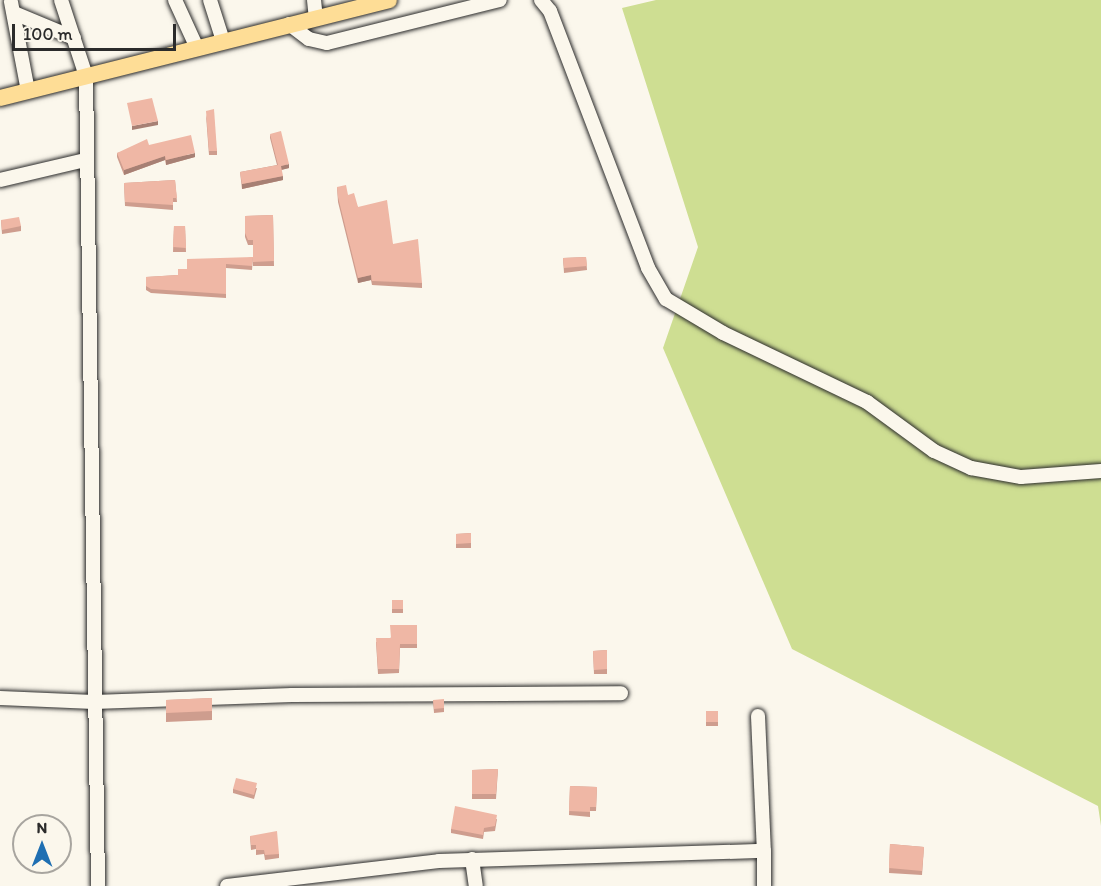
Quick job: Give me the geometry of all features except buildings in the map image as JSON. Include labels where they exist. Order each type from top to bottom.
[{"type":"main road","points":[[0,98],[389,0]]},
{"type":"street","points":[[62,0],[86,76],[85,160],[98,886]]},
{"type":"street","points":[[175,0],[196,48]]},
{"type":"street","points":[[210,0],[223,41]]},
{"type":"street","points":[[314,0],[316,19]]},
{"type":"street","points":[[289,24],[309,39],[327,43],[500,0]]},
{"type":"street","points":[[541,0],[550,11],[648,268],[666,299],[723,333],[867,402],[934,451],[970,468],[1020,477],[1101,471]]},
{"type":"street","points":[[11,5],[74,38]]},
{"type":"street","points":[[11,5],[28,91]]},
{"type":"street","points":[[0,180],[85,160]]},
{"type":"street","points":[[0,698],[94,702],[292,695],[621,693]]},
{"type":"street","points":[[758,716],[764,886]]},
{"type":"street","points":[[227,886],[472,859],[764,851]]},
{"type":"street","points":[[472,859],[476,886]]},
{"type":"green space","points":[[656,0],[1101,0],[1101,826],[1098,806],[792,649],[663,348],[698,247],[622,8]]}]
